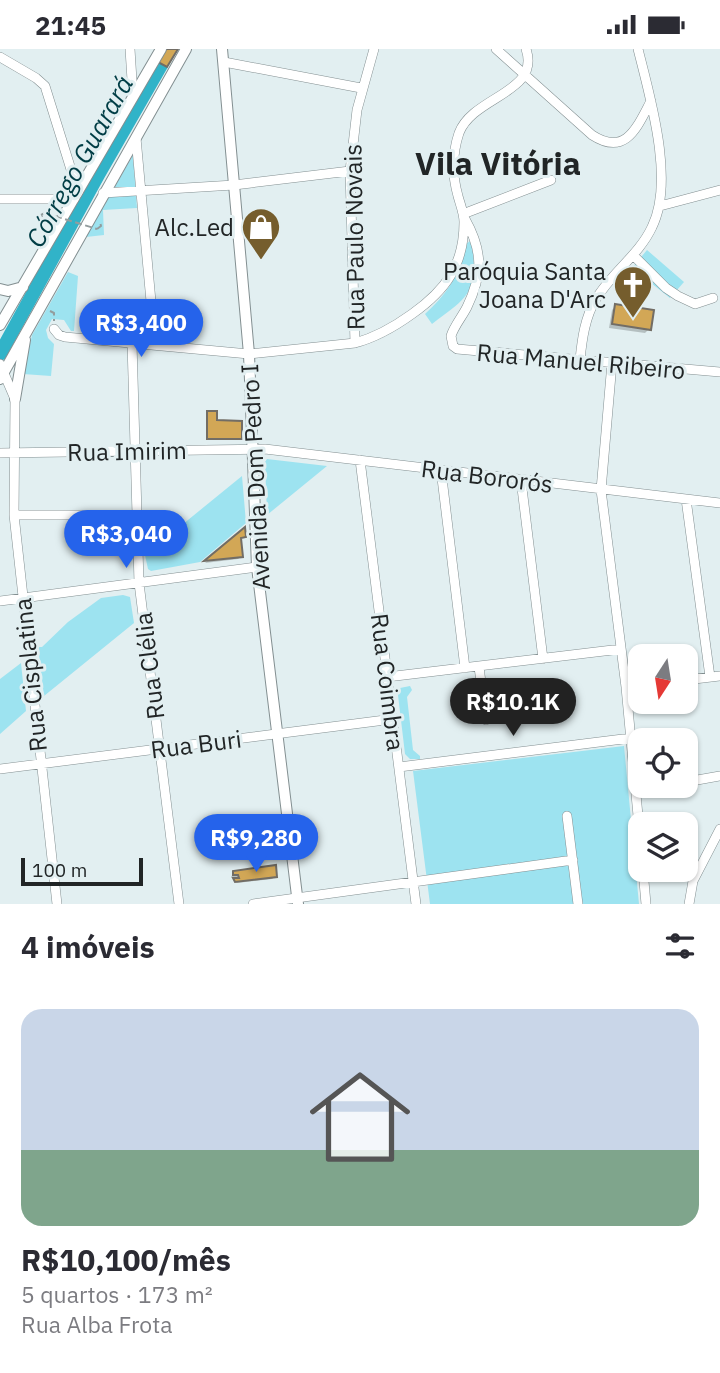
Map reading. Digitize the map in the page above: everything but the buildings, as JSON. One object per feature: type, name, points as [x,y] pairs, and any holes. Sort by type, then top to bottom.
[{"type":"main road","points":[[0,325],[161,49]]},
{"type":"main road","points":[[1,372],[186,49]]},
{"type":"main road","name":"Avenida Dom Pedro I","points":[[222,49],[249,354],[257,567],[298,901]]},
{"type":"main road","points":[[0,289],[22,289]]},
{"type":"main road","points":[[0,300],[22,289]]},
{"type":"main road","points":[[15,399],[28,327]]},
{"type":"street","points":[[130,49],[133,98]]},
{"type":"street","name":"Rua Paulo Novais","points":[[355,343],[350,171],[353,132],[361,88],[374,49]]},
{"type":"street","points":[[496,49],[592,135],[605,142],[618,143],[628,138],[652,101]]},
{"type":"street","points":[[54,329],[58,335],[65,337],[249,354],[355,343],[389,330],[438,294],[456,268],[460,256],[464,216],[453,170],[456,146],[463,125],[478,109],[513,88],[525,75],[529,63],[526,49]]},
{"type":"street","points":[[580,360],[584,330],[592,307],[653,226],[660,206],[658,145],[652,101],[638,49]]},
{"type":"street","points":[[0,57],[45,86],[76,195],[0,199]]},
{"type":"street","points":[[224,62],[361,88]]},
{"type":"street","points":[[136,134],[155,345]]},
{"type":"street","points":[[103,193],[234,185],[350,171]]},
{"type":"street","points":[[464,216],[551,180]]},
{"type":"street","points":[[660,206],[720,190]]},
{"type":"street","name":"Rua Manuel Ribeiro","points":[[464,216],[476,240],[479,267],[472,295],[453,331],[453,346],[464,351],[720,372]]},
{"type":"street","points":[[633,255],[678,296],[695,304],[713,298]]},
{"type":"street","name":"Rua Clélia","points":[[131,343],[139,583],[179,904]]},
{"type":"street","points":[[612,363],[601,490],[630,728]]},
{"type":"street","name":"Rua Cisplatina","points":[[1,372],[15,399],[14,515],[57,904]]},
{"type":"street","name":"Rua Imirim","points":[[0,453],[254,449]]},
{"type":"street","name":"Rua Bororós","points":[[254,449],[720,503]]},
{"type":"street","name":"Rua Coimbra","points":[[360,460],[416,904]]},
{"type":"street","points":[[440,470],[465,668]]},
{"type":"street","points":[[521,480],[543,659]]},
{"type":"street","points":[[685,499],[715,677]]},
{"type":"street","points":[[14,515],[137,515]]},
{"type":"street","points":[[0,601],[257,567]]},
{"type":"street","points":[[387,677],[621,649]]},
{"type":"street","points":[[478,667],[486,720]]},
{"type":"street","name":"Rua Buri","points":[[0,769],[393,719]]},
{"type":"street","points":[[399,767],[628,738]]},
{"type":"street","points":[[698,780],[720,776]]},
{"type":"street","points":[[567,816],[578,904]]},
{"type":"street","points":[[689,904],[694,881],[720,829]]},
{"type":"street","points":[[253,904],[298,901],[573,860]]},
{"type":"street","points":[[644,882],[646,904]]},
{"type":"path","points":[[48,214],[46,220],[42,218],[45,213],[97,229]]},
{"type":"path","points":[[40,305],[54,313],[54,329]]},
{"type":"path","points":[[121,342],[123,312],[152,310]]},
{"type":"shaded area","points":[[133,155],[137,208],[103,210],[104,235],[86,237]]},
{"type":"shaded area","points":[[470,241],[474,259],[472,283],[463,299],[432,324],[425,314],[452,282],[466,244]]},
{"type":"shaded area","points":[[647,250],[684,282],[670,298],[632,268]]},
{"type":"shaded area","points":[[68,272],[78,276],[74,331],[71,331],[64,320],[52,319],[46,330],[48,338],[54,344],[51,376],[23,374],[32,335]]},
{"type":"shaded area","points":[[146,309],[148,337],[121,334],[122,311]]},
{"type":"shaded area","points":[[267,459],[327,466],[267,515]]},
{"type":"shaded area","points":[[242,476],[246,523],[200,562],[151,571],[148,569],[145,555]]},
{"type":"shaded area","points":[[123,595],[130,597],[134,623],[44,696],[38,647],[42,647],[68,622],[101,598]]},
{"type":"shaded area","points":[[21,663],[26,711],[0,734],[0,679]]},
{"type":"shaded area","points":[[410,686],[412,690],[407,697],[413,750],[420,759],[410,759],[405,754],[398,695],[400,688]]},
{"type":"shaded area","points":[[624,746],[630,812],[628,812],[628,882],[637,882],[639,904],[430,904],[413,771]]},
{"type":"waterway","name":"Córrego Guarará","points":[[0,354],[161,65]]},
{"type":"place","name":"Alc.Led","points":[[261,261]]},
{"type":"place","name":"Paróquia Santa Joana D'Arc","points":[[633,319]]},
{"type":"district","name":"Vila Vitória","points":[[498,163]]}]
